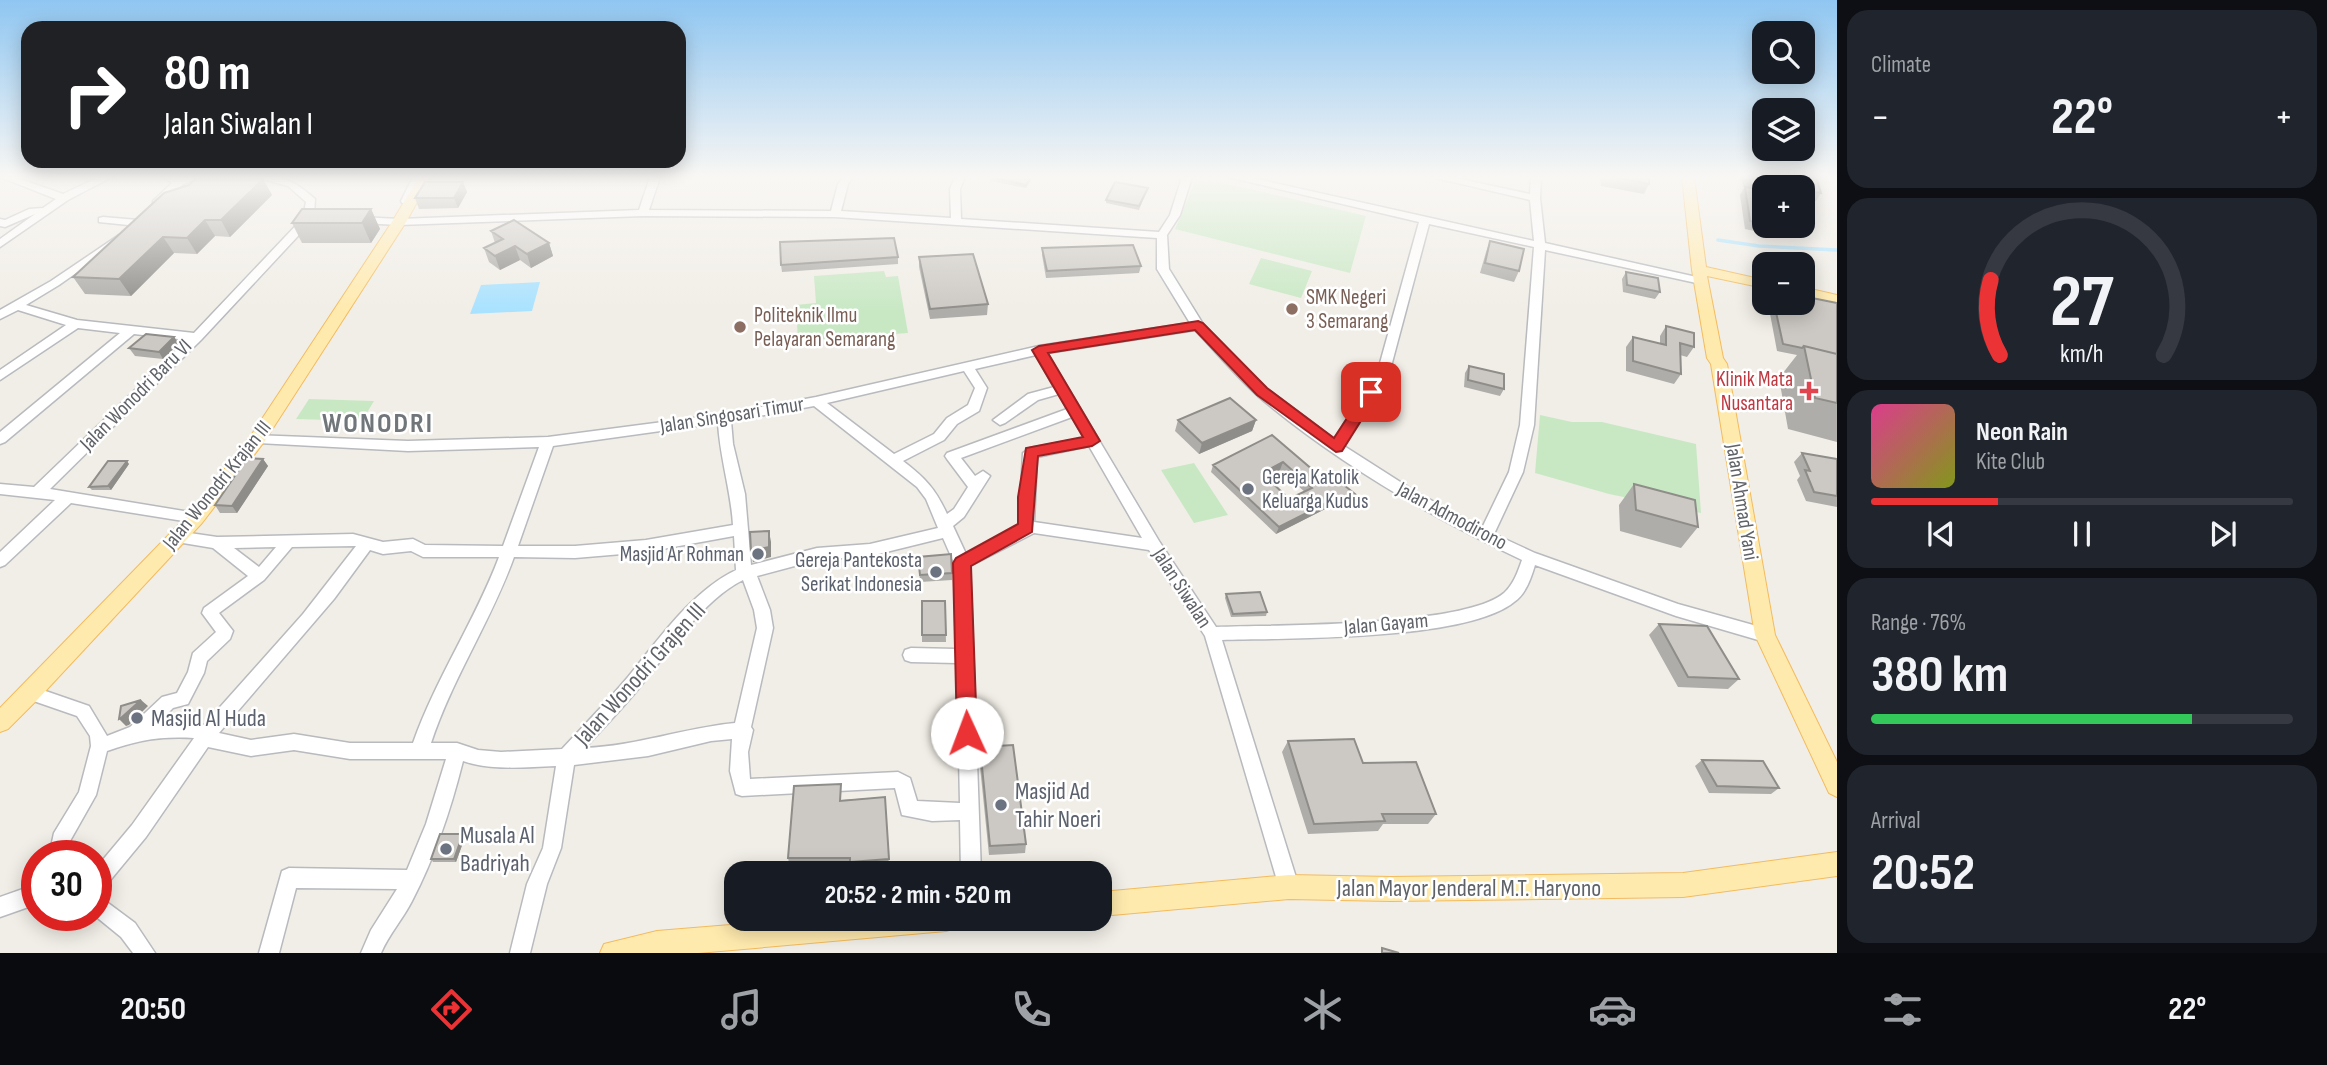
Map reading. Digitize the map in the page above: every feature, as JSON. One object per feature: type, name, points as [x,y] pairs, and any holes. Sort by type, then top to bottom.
[{"type":"main road","name":"Jalan Wonodri Krajan III","points":[[0,722],[8,707],[31,693],[196,518],[258,438],[400,221]]},
{"type":"main road","name":"Jalan Ahmad Yani","points":[[1695,221],[1723,362],[1719,364],[1766,637],[1837,786]]},
{"type":"main road","name":"Jalan Ahmad Yani","points":[[1700,221],[1704,276]]},
{"type":"main road","points":[[1704,276],[1752,282]]},
{"type":"main road","points":[[1815,295],[1837,299]]},
{"type":"main road","name":"Jalan Mayor Jenderal M.T. Haryono","points":[[1112,903],[1289,887],[1391,889],[1669,885],[1837,864]]},
{"type":"main road","points":[[612,953],[657,944],[807,931]]},
{"type":"street","points":[[0,244],[33,221]]},
{"type":"street","points":[[120,221],[138,223]]},
{"type":"street","points":[[197,337],[305,221]]},
{"type":"street","points":[[935,221],[1162,234],[1171,221]]},
{"type":"street","points":[[1485,536],[1516,472],[1527,425],[1540,245],[1537,221]]},
{"type":"street","points":[[1336,447],[1383,374],[1424,222],[1704,276]]},
{"type":"street","points":[[0,316],[55,283],[138,223]]},
{"type":"street","name":"Jalan Admodirono","points":[[1162,234],[1163,269],[1198,326],[1262,392],[1336,447],[1411,496],[1530,557],[1676,610],[1766,637]]},
{"type":"street","name":"Jalan Wonodri Baru VI","points":[[18,306],[76,324],[197,337]]},
{"type":"street","points":[[0,376],[76,324]]},
{"type":"street","name":"Jalan Singosari Timur","points":[[258,438],[408,446],[548,442],[724,418],[816,401],[1039,350],[1198,326]]},
{"type":"street","points":[[0,439],[131,330]]},
{"type":"street","name":"Jalan Wonodri Baru VI","points":[[38,492],[197,337]]},
{"type":"street","name":"Jalan Siwalan","points":[[1039,350],[1154,545],[1212,634],[1289,887]]},
{"type":"street","points":[[893,460],[939,437],[952,421],[974,408],[981,388],[967,367]]},
{"type":"street","points":[[1000,420],[1033,397],[1062,389]]},
{"type":"street","points":[[816,401],[922,483],[932,497],[962,563],[971,861]]},
{"type":"street","points":[[945,528],[959,513],[979,481],[952,456],[1075,411]]},
{"type":"street","points":[[724,418],[726,443],[738,494],[739,530],[743,540],[746,573],[758,594],[764,620],[764,635],[751,682],[740,784],[745,790],[898,780],[904,784],[909,809],[932,812],[969,811]]},
{"type":"street","points":[[1027,527],[1026,497],[1030,453],[1092,441]]},
{"type":"street","points":[[419,751],[433,711],[479,622],[548,442]]},
{"type":"street","points":[[0,489],[38,492],[66,499],[196,518]]},
{"type":"street","points":[[0,561],[66,499]]},
{"type":"street","points":[[962,563],[1027,527],[1154,545]]},
{"type":"street","name":"Jalan Wonodri Grajen III","points":[[520,953],[537,884],[552,848],[566,757],[632,684],[677,627],[727,581],[746,573],[817,554],[870,550],[945,528]]},
{"type":"street","points":[[176,537],[217,543],[338,540],[383,548],[413,545],[423,551],[545,553],[646,546],[739,530]]},
{"type":"street","points":[[136,733],[168,702],[182,699],[191,685],[199,658],[224,634],[225,631],[210,613],[212,610],[259,576],[287,542]]},
{"type":"street","points":[[217,543],[259,576]]},
{"type":"street","points":[[112,865],[205,738],[366,544]]},
{"type":"street","name":"Jalan Gayam","points":[[1212,634],[1408,625],[1489,610],[1508,599],[1520,585],[1530,557]]},
{"type":"street","points":[[911,655],[965,656]]},
{"type":"street","points":[[31,693],[83,710],[98,734],[100,746],[87,795],[61,840]]},
{"type":"street","points":[[100,746],[136,733],[164,729],[198,731],[205,738],[251,748],[294,742],[350,751],[457,751],[478,758],[501,760],[615,753],[711,733],[744,730]]},
{"type":"street","points":[[371,953],[384,924],[396,911],[412,880],[436,827],[457,751]]},
{"type":"street","points":[[269,953],[289,878],[412,880]]},
{"type":"street","points":[[2,903],[21,898]]},
{"type":"street","points":[[112,917],[128,930],[145,953]]},
{"type":"green space","points":[[1178,221],[1364,221],[1350,273],[1175,229]]},
{"type":"green space","points":[[1261,258],[1312,271],[1301,298],[1249,284]]},
{"type":"green space","points":[[884,271],[886,277],[898,276],[908,333],[798,341],[796,305],[816,303],[814,276]]},
{"type":"green space","points":[[309,399],[374,401],[362,421],[296,419]]},
{"type":"green space","points":[[1540,415],[1572,422],[1602,422],[1696,444],[1701,513],[1609,494],[1535,473]]},
{"type":"green space","points":[[1194,463],[1228,515],[1194,523],[1161,470]]},
{"type":"water","points":[[540,282],[532,311],[470,314],[481,285]]},
{"type":"building","points":[[133,221],[204,221],[187,238],[163,237],[119,279],[73,277]]},
{"type":"building","points":[[293,221],[363,221],[362,223]]},
{"type":"building","points":[[516,221],[549,243],[527,254],[515,246],[495,256],[484,248],[503,239],[491,231]]},
{"type":"building","points":[[894,238],[898,257],[781,265],[780,242]]},
{"type":"building","points":[[1490,241],[1524,249],[1519,271],[1485,263]]},
{"type":"building","points":[[1133,245],[1141,266],[1047,271],[1042,248]]},
{"type":"building","points":[[973,254],[988,304],[930,309],[919,257]]},
{"type":"building","points":[[1626,272],[1658,278],[1660,292],[1627,285]]},
{"type":"building","points":[[1815,299],[1837,303],[1837,354],[1783,344],[1777,315],[1815,315]]},
{"type":"building","points":[[1666,326],[1694,333],[1694,347],[1680,343],[1681,374],[1633,361],[1633,337],[1666,345]]},
{"type":"building","points":[[146,334],[174,337],[159,352],[129,348]]},
{"type":"building","points":[[1804,346],[1837,354],[1837,403],[1815,398]]},
{"type":"building","points":[[1469,366],[1504,374],[1504,389],[1468,380]]},
{"type":"building","points":[[1230,398],[1256,420],[1202,443],[1178,420]]},
{"type":"building","name":"Gereja Katolik Keluarga Kudus","points":[[1272,435],[1320,476],[1328,472],[1355,494],[1339,503],[1334,499],[1279,527],[1213,465]],"holes":[[[1283,462],[1312,488],[1289,499],[1262,473]]]},
{"type":"building","points":[[1802,453],[1837,459],[1837,496],[1814,492],[1805,470],[1810,471]]},
{"type":"building","points":[[247,458],[263,459],[232,506],[215,505]]},
{"type":"building","points":[[108,461],[127,461],[108,486],[89,487]]},
{"type":"building","points":[[1634,484],[1695,500],[1698,527],[1636,510]]},
{"type":"building","points":[[769,531],[769,547],[751,551],[750,532]]},
{"type":"building","points":[[951,554],[952,573],[920,575],[918,557]]},
{"type":"building","points":[[1260,592],[1267,612],[1233,614],[1226,594]]},
{"type":"building","points":[[922,601],[945,601],[946,635],[922,635]]},
{"type":"building","points":[[1659,624],[1707,626],[1739,679],[1688,677]]},
{"type":"building","points":[[141,700],[121,718],[119,719],[121,706]]},
{"type":"building","points":[[1354,739],[1363,763],[1416,762],[1436,814],[1382,814],[1385,821],[1314,824],[1288,741]]},
{"type":"building","name":"Masjid Ad Tahir Noeri","points":[[1013,745],[1026,844],[990,846],[980,747]]},
{"type":"building","points":[[1702,760],[1763,761],[1779,788],[1717,786]]},
{"type":"building","points":[[841,784],[840,801],[885,797],[889,859],[850,861],[850,858],[788,858],[794,786]]},
{"type":"building","name":"Musala Al Badriyah","points":[[440,834],[463,834],[454,859],[431,859]]},
{"type":"building","points":[[1382,948],[1399,953],[1382,953]]},
{"type":"waterway","points":[[1718,240],[1759,246],[1837,250]]},
{"type":"place","name":"SMK Negeri 3 Semarang","points":[[1292,309]]},
{"type":"place","name":"Politeknik Ilmu Pelayaran Semarang","points":[[740,327]]},
{"type":"place","name":"Klinik Mata Nusantara","points":[[1809,391]]},
{"type":"place","name":"Gereja Katolik Keluarga Kudus","points":[[1248,489]]},
{"type":"place","name":"Masjid Ar Rohman","points":[[758,554]]},
{"type":"place","name":"Gereja Pantekosta Serikat Indonesia","points":[[936,572]]},
{"type":"place","name":"Masjid Al Huda","points":[[137,718]]},
{"type":"place","name":"Masjid Ad Tahir Noeri","points":[[1001,805]]},
{"type":"place","name":"Musala Al Badriyah","points":[[446,849]]},
{"type":"district","name":"WONODRI","points":[[378,423]]},
{"type":"route","points":[[967,733],[962,563],[1027,527],[1026,497],[1031,452],[1092,441],[1039,350],[1198,326],[1262,392],[1336,447],[1371,392]]}]
